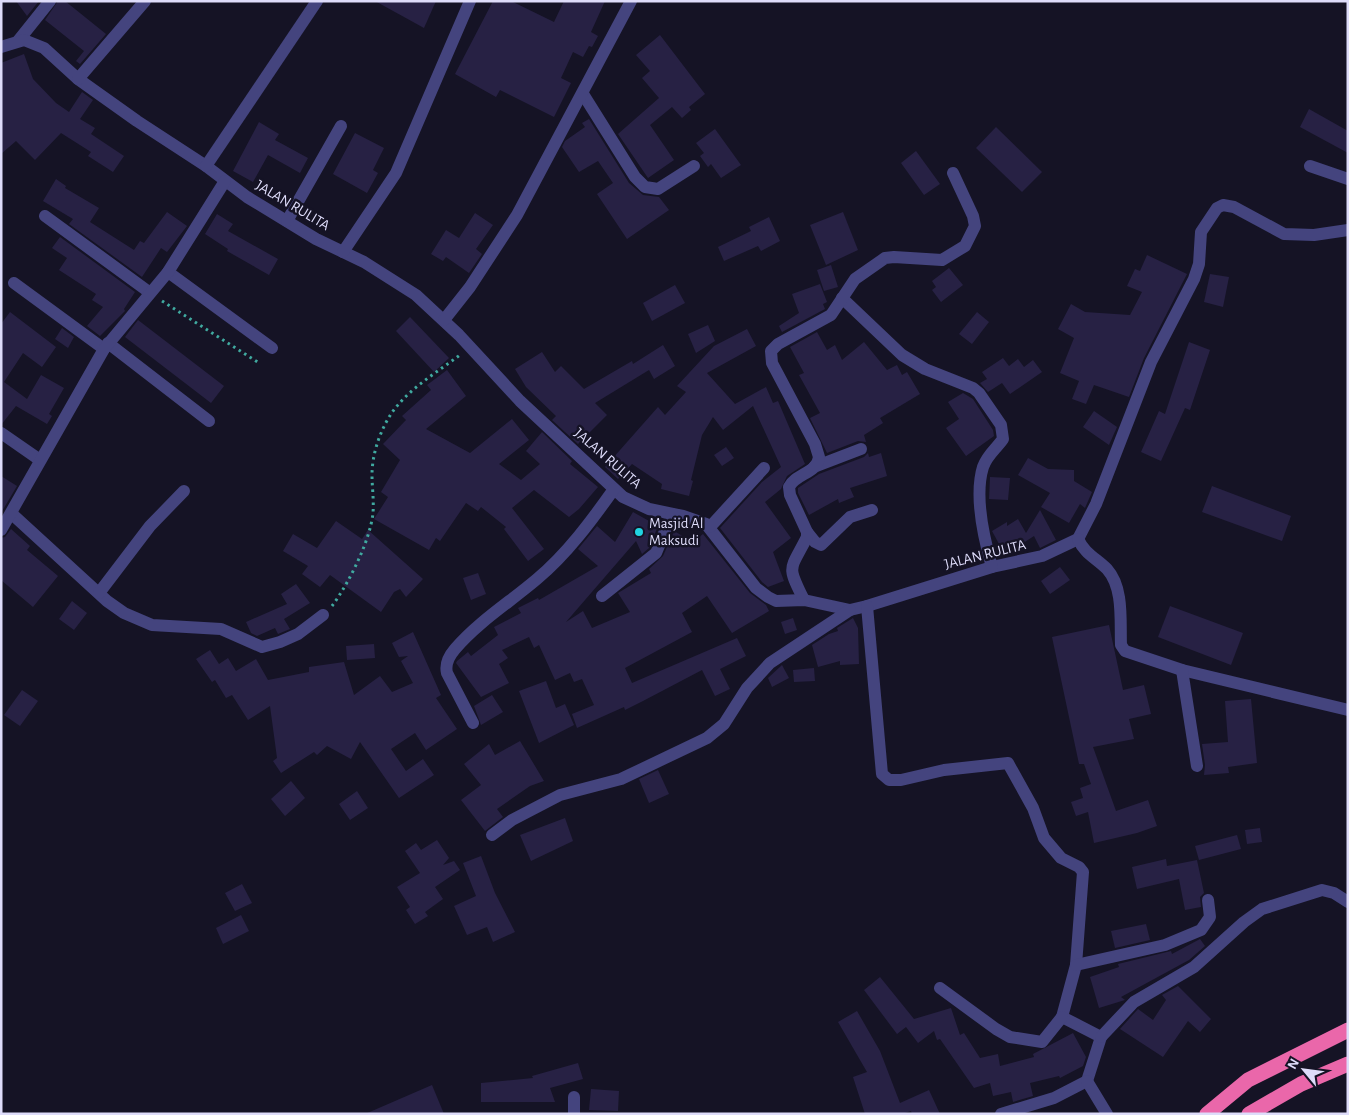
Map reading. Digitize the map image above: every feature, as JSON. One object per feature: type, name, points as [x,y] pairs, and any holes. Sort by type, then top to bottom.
[{"type":"highway","points":[[1207,1114],[1248,1080],[1348,1030]]},
{"type":"highway","points":[[1249,1114],[1301,1084],[1348,1064]]},
{"type":"street","points":[[1,47],[18,40],[50,1]]},
{"type":"street","points":[[78,79],[144,1]]},
{"type":"street","points":[[206,166],[317,1]]},
{"type":"street","points":[[343,252],[396,173],[470,1]]},
{"type":"street","points":[[444,320],[470,287],[517,215],[631,1]]},
{"type":"street","name":"JALAN RULITA","points":[[18,40],[30,41],[44,48],[78,79],[137,121],[206,166],[247,197],[316,239],[394,280],[416,295],[471,347],[520,402],[623,497],[641,506],[692,519],[710,527],[763,594],[776,602],[804,600],[850,610],[992,567],[1042,556],[1078,539]]},
{"type":"street","points":[[583,94],[635,177],[645,187],[658,189],[694,166]]},
{"type":"street","points":[[287,220],[341,126]]},
{"type":"street","points":[[1310,166],[1348,179]]},
{"type":"street","points":[[814,467],[819,460],[818,452],[772,363],[771,351],[778,344],[830,315],[855,279],[885,258],[942,260],[965,246],[975,226],[973,216],[952,172]]},
{"type":"street","points":[[1,530],[12,514],[40,460],[106,346],[149,292],[168,272],[225,181]]},
{"type":"street","points":[[1348,230],[1314,235],[1290,235],[1275,231],[1256,217],[1234,206],[1223,205],[1212,213],[1201,232],[1199,264],[1194,279],[1151,362],[1096,504],[1078,539],[1087,554],[1106,568],[1116,584],[1121,645],[1125,651],[1182,670],[1348,710]]},
{"type":"street","points":[[45,216],[149,292]]},
{"type":"street","points":[[168,272],[272,348]]},
{"type":"street","points":[[14,283],[106,346],[209,421]]},
{"type":"street","points":[[842,298],[902,355],[925,370],[973,388],[989,404],[1001,425],[1003,439],[987,458],[981,476],[984,537],[992,567]]},
{"type":"street","points":[[1,433],[40,460]]},
{"type":"street","points":[[861,448],[814,467],[793,481],[789,487],[790,495],[807,532],[815,542],[821,545],[850,517],[872,510]]},
{"type":"street","points":[[710,527],[764,468]]},
{"type":"street","points":[[472,723],[447,674],[446,668],[453,650],[509,600],[538,578],[593,518],[614,489]]},
{"type":"street","points":[[99,593],[150,526],[184,491]]},
{"type":"street","points":[[12,514],[124,614],[152,626],[221,629],[262,647],[298,634],[323,616]]},
{"type":"street","points":[[602,596],[656,553],[672,514]]},
{"type":"street","points":[[804,600],[791,575],[791,568],[807,537],[807,532]]},
{"type":"street","points":[[867,606],[882,774],[889,780],[901,780],[944,770],[1008,763],[1033,808],[1044,838],[1061,858],[1079,867],[1083,872],[1076,965],[1062,1016],[1042,1042],[1010,1037],[940,988]]},
{"type":"street","points":[[492,834],[512,820],[560,795],[621,779],[707,738],[724,724],[747,688],[770,663],[850,610]]},
{"type":"street","points":[[1182,670],[1197,766]]},
{"type":"street","points":[[1001,1114],[1054,1098],[1087,1081],[1101,1036],[1134,1002],[1194,967],[1244,922],[1262,909],[1322,890],[1334,893],[1348,902]]},
{"type":"street","points":[[1076,965],[1165,945],[1201,930],[1210,917],[1208,900]]},
{"type":"street","points":[[1062,1016],[1101,1036]]},
{"type":"street","points":[[1087,1081],[1108,1114]]},
{"type":"street","points":[[574,1097],[574,1114]]},
{"type":"path","points":[[149,292],[259,363]]},
{"type":"path","points":[[323,616],[347,583],[370,526],[373,513],[372,461],[390,414],[412,390],[471,347]]},
{"type":"building","points":[[16,1],[39,1],[27,16]]},
{"type":"building","points":[[58,1],[65,1],[106,34],[80,64],[76,61],[84,51],[45,20]]},
{"type":"building","points":[[375,1],[436,1],[424,28]]},
{"type":"building","points":[[493,1],[511,1],[554,22],[564,1],[605,1],[591,32],[598,36],[592,47],[589,46],[583,57],[573,52],[561,78],[571,83],[554,117],[500,90],[496,97],[455,74]]},
{"type":"building","points":[[660,35],[705,94],[689,107],[691,110],[682,118],[672,107],[650,125],[674,160],[648,178],[618,134],[659,98],[642,78],[650,71],[636,55]]},
{"type":"building","points":[[24,54],[33,79],[56,103],[69,112],[82,92],[93,100],[80,119],[95,128],[91,134],[124,156],[113,172],[88,156],[91,152],[61,133],[35,160],[16,141],[1,154],[1,63]]},
{"type":"building","points":[[1309,109],[1348,131],[1348,153],[1300,127]]},
{"type":"building","points":[[589,119],[629,183],[643,195],[659,197],[669,210],[627,239],[597,194],[613,183],[598,161],[579,172],[562,147],[565,141],[585,127],[582,123]]},
{"type":"building","points":[[259,122],[279,134],[275,140],[308,158],[300,173],[268,155],[253,182],[233,171]]},
{"type":"building","points":[[996,127],[1042,172],[1022,192],[976,148]]},
{"type":"building","points":[[715,129],[741,165],[721,178],[711,164],[708,167],[700,156],[704,153],[696,143]]},
{"type":"building","points":[[355,133],[384,148],[373,170],[378,173],[367,193],[333,174]]},
{"type":"building","points":[[916,151],[940,184],[924,195],[901,163]]},
{"type":"building","points":[[56,179],[66,186],[65,188],[99,208],[90,222],[134,250],[140,241],[144,243],[167,212],[187,226],[167,252],[161,248],[142,277],[69,224],[73,219],[43,201]]},
{"type":"building","points":[[843,212],[858,250],[826,265],[810,225]]},
{"type":"building","points":[[475,213],[493,225],[476,249],[482,254],[469,273],[446,257],[443,261],[431,254],[446,230],[459,238]]},
{"type":"building","points":[[217,214],[233,224],[228,231],[278,259],[269,275],[227,251],[228,249],[205,234]]},
{"type":"building","points":[[769,217],[780,241],[761,251],[758,246],[724,261],[718,247],[751,231],[749,227]]},
{"type":"building","points":[[60,237],[135,292],[124,309],[125,311],[100,336],[87,326],[103,307],[92,300],[96,294],[59,270],[67,258],[52,248]]},
{"type":"building","points":[[1147,255],[1187,274],[1144,358],[1129,397],[1094,385],[1086,404],[1072,399],[1079,381],[1060,373],[1074,338],[1058,329],[1071,304],[1085,312],[1130,315],[1142,292],[1127,286],[1135,269],[1140,271]]},
{"type":"building","points":[[831,265],[838,287],[824,291],[817,270]]},
{"type":"building","points":[[949,268],[963,285],[941,302],[932,290],[936,287],[932,281]]},
{"type":"building","points":[[1210,274],[1229,277],[1223,307],[1204,302]]},
{"type":"building","points":[[820,284],[827,302],[823,304],[825,309],[782,332],[779,326],[799,313],[792,294]]},
{"type":"building","points":[[675,285],[685,303],[652,321],[643,303]]},
{"type":"building","points":[[10,312],[56,347],[42,367],[23,353],[4,382],[27,399],[41,375],[64,388],[49,414],[52,416],[47,424],[16,406],[1,425],[1,324]]},
{"type":"building","points":[[977,312],[989,322],[972,344],[959,334]]},
{"type":"building","points":[[410,317],[449,358],[434,372],[396,331]]},
{"type":"building","points":[[138,320],[224,386],[211,403],[125,337]]},
{"type":"building","points":[[708,325],[715,341],[696,353],[688,334]]},
{"type":"building","points":[[62,328],[74,337],[68,348],[55,339]]},
{"type":"building","points":[[747,329],[756,346],[707,373],[735,404],[766,387],[773,403],[778,401],[805,464],[787,476],[781,489],[765,502],[791,538],[773,552],[784,581],[768,587],[720,528],[762,482],[781,467],[753,406],[723,430],[713,417],[702,435],[689,496],[661,489],[662,484],[632,464],[618,479],[605,467],[658,407],[665,415],[686,392],[677,386],[714,346]]},
{"type":"building","points":[[817,332],[827,350],[835,345],[842,360],[864,342],[887,370],[897,365],[902,375],[907,372],[920,394],[880,418],[883,423],[864,435],[866,442],[858,441],[827,453],[810,418],[820,413],[799,375],[804,373],[790,347]]},
{"type":"building","points":[[1189,342],[1210,350],[1190,410],[1185,408],[1161,461],[1141,452],[1159,411],[1165,414]]},
{"type":"building","points":[[663,345],[675,366],[654,379],[649,370],[595,403],[607,415],[578,444],[552,420],[556,416],[526,387],[515,369],[542,352],[555,372],[561,366],[584,389],[632,361],[633,364]]},
{"type":"building","points":[[1003,358],[1009,366],[1018,359],[1024,367],[1033,360],[1042,372],[1010,394],[1002,383],[988,392],[980,383],[987,379],[982,372]]},
{"type":"building","points":[[447,370],[466,396],[426,429],[470,453],[512,419],[529,440],[499,464],[521,480],[540,464],[526,451],[542,432],[572,461],[570,464],[598,487],[579,509],[569,517],[534,490],[512,508],[544,549],[528,561],[504,529],[506,527],[481,507],[478,511],[466,503],[440,541],[436,538],[429,550],[374,519],[388,497],[381,492],[400,460],[383,444],[406,420],[402,416],[431,390],[427,385]]},
{"type":"building","points":[[963,393],[973,399],[993,430],[994,436],[966,456],[946,428],[959,419],[948,402]]},
{"type":"building","points":[[1094,411],[1117,427],[1109,445],[1083,427]]},
{"type":"building","points":[[726,447],[734,458],[722,466],[714,455]]},
{"type":"building","points":[[868,453],[869,457],[881,453],[887,476],[850,488],[854,497],[839,503],[838,499],[809,515],[798,493],[798,488],[819,474],[864,457]]},
{"type":"building","points":[[1028,458],[1048,469],[1074,470],[1074,481],[1092,492],[1085,508],[1080,504],[1069,523],[1041,507],[1050,493],[1018,475]]},
{"type":"building","points":[[1,476],[17,486],[1,513]]},
{"type":"building","points":[[990,477],[1010,478],[1008,500],[989,499]]},
{"type":"building","points":[[1212,486],[1291,516],[1282,541],[1202,512]]},
{"type":"building","points":[[1040,510],[1056,540],[1040,548],[1034,536],[1005,555],[992,531],[1007,522],[1007,526],[1018,519],[1026,533]]},
{"type":"building","points":[[633,512],[658,526],[649,548],[642,554],[636,541],[566,622],[583,611],[592,628],[630,612],[618,593],[651,573],[649,569],[663,556],[674,531],[693,542],[703,534],[750,593],[766,605],[769,611],[732,633],[707,596],[682,613],[692,632],[625,668],[632,683],[737,638],[746,656],[720,669],[730,689],[715,696],[702,670],[625,710],[624,707],[577,728],[572,714],[594,705],[582,679],[574,682],[570,673],[555,680],[539,645],[534,648],[529,637],[502,650],[508,658],[499,664],[509,683],[481,697],[456,663],[457,661],[468,652],[471,656],[498,635],[494,627],[521,613],[518,608],[538,598],[539,600],[598,566],[578,549],[597,526],[615,542]]},
{"type":"building","points":[[336,521],[362,539],[368,530],[423,579],[406,597],[400,589],[394,592],[381,612],[330,575],[320,587],[302,574],[308,566],[283,551],[293,534],[317,548]]},
{"type":"building","points":[[11,529],[30,546],[27,550],[58,576],[33,607],[1,580],[1,538],[5,537]]},
{"type":"building","points":[[1060,567],[1070,580],[1050,594],[1041,581]]},
{"type":"building","points":[[478,573],[486,594],[471,600],[463,578]]},
{"type":"building","points":[[296,584],[310,603],[284,619],[290,629],[278,634],[275,628],[257,636],[251,633],[246,622],[287,604],[281,594]]},
{"type":"building","points":[[72,601],[87,613],[74,630],[59,619]]},
{"type":"building","points":[[1170,606],[1243,633],[1231,665],[1158,637]]},
{"type":"building","points":[[793,618],[797,630],[785,634],[781,622]]},
{"type":"building","points":[[853,618],[858,628],[859,664],[840,665],[840,661],[818,667],[812,645],[829,634],[838,631],[837,628]]},
{"type":"building","points":[[1109,625],[1123,690],[1144,685],[1151,714],[1129,719],[1134,739],[1093,747],[1116,811],[1148,800],[1157,826],[1137,833],[1094,843],[1088,812],[1076,816],[1071,802],[1083,798],[1080,788],[1091,784],[1084,764],[1079,764],[1052,637]]},
{"type":"building","points":[[413,632],[441,695],[436,698],[457,729],[426,750],[415,733],[391,749],[406,771],[423,759],[434,775],[399,798],[360,742],[351,759],[327,746],[317,755],[314,752],[281,773],[273,761],[277,758],[270,706],[248,720],[232,695],[226,698],[215,680],[212,682],[196,659],[210,650],[219,664],[228,658],[236,671],[256,659],[268,680],[309,672],[309,667],[344,662],[354,695],[380,676],[392,692],[413,683],[401,661],[408,656],[399,657],[392,643]]},
{"type":"building","points":[[374,644],[375,658],[347,660],[346,646]]},
{"type":"building","points":[[782,665],[789,678],[772,687],[768,678]]},
{"type":"building","points":[[814,668],[815,681],[794,682],[793,670]]},
{"type":"building","points":[[546,681],[556,708],[565,704],[574,725],[539,743],[519,691]]},
{"type":"building","points":[[22,690],[38,701],[20,726],[4,715]]},
{"type":"building","points":[[492,695],[503,712],[481,725],[474,706]]},
{"type":"building","points":[[1251,699],[1257,763],[1228,767],[1229,773],[1204,775],[1205,765],[1202,744],[1228,742],[1225,701]]},
{"type":"building","points":[[520,741],[544,781],[530,786],[497,809],[503,817],[485,831],[461,800],[481,785],[464,764],[489,744],[495,755]]},
{"type":"building","points":[[658,770],[669,794],[649,803],[639,779]]},
{"type":"building","points":[[291,781],[305,798],[285,816],[271,799]]},
{"type":"building","points":[[357,791],[368,808],[350,820],[339,804]]},
{"type":"building","points":[[565,818],[573,841],[531,861],[520,835]]},
{"type":"building","points":[[1260,828],[1262,842],[1247,844],[1245,830]]},
{"type":"building","points":[[1237,835],[1241,849],[1199,860],[1195,846]]},
{"type":"building","points":[[437,840],[449,858],[443,865],[454,861],[460,870],[435,887],[443,899],[425,912],[428,916],[415,924],[406,910],[410,907],[397,887],[420,873],[405,851],[416,843],[421,850]]},
{"type":"building","points":[[481,856],[495,893],[515,932],[493,942],[487,927],[467,935],[454,906],[476,896],[463,863]]},
{"type":"building","points":[[1166,859],[1167,866],[1197,860],[1204,893],[1200,897],[1201,907],[1185,910],[1179,879],[1137,889],[1132,867]]},
{"type":"building","points":[[242,884],[252,903],[235,911],[225,893]]},
{"type":"building","points":[[241,915],[249,931],[223,944],[216,928]]},
{"type":"building","points":[[1146,924],[1150,940],[1115,948],[1111,931]]},
{"type":"building","points":[[1200,939],[1205,946],[1189,960],[1121,997],[1125,1000],[1099,1008],[1090,977],[1119,967],[1118,964],[1171,951],[1172,954]]},
{"type":"building","points":[[880,977],[914,1019],[951,1008],[960,1035],[964,1033],[980,1058],[998,1054],[1000,1066],[1034,1057],[1033,1054],[1073,1033],[1086,1057],[1083,1066],[1060,1078],[1059,1076],[1030,1083],[1033,1096],[1013,1102],[1011,1092],[993,1096],[990,1083],[974,1088],[940,1039],[937,1040],[934,1031],[918,1043],[906,1027],[897,1034],[864,990]]},
{"type":"building","points":[[1178,986],[1211,1019],[1200,1032],[1188,1021],[1163,1057],[1120,1029],[1138,1009],[1153,1020],[1166,1000],[1162,995]]},
{"type":"building","points":[[857,1011],[880,1051],[900,1103],[929,1090],[940,1114],[912,1114],[911,1111],[902,1114],[865,1114],[853,1077],[867,1072],[838,1022]]},
{"type":"building","points":[[578,1063],[583,1079],[550,1088],[555,1102],[481,1102],[481,1083],[533,1078],[532,1076]]},
{"type":"building","points":[[432,1085],[444,1114],[365,1114]]},
{"type":"building","points":[[591,1089],[619,1091],[618,1111],[589,1110]]},
{"type":"place","name":"Masjid Al Maksudi","points":[[639,532]]}]
